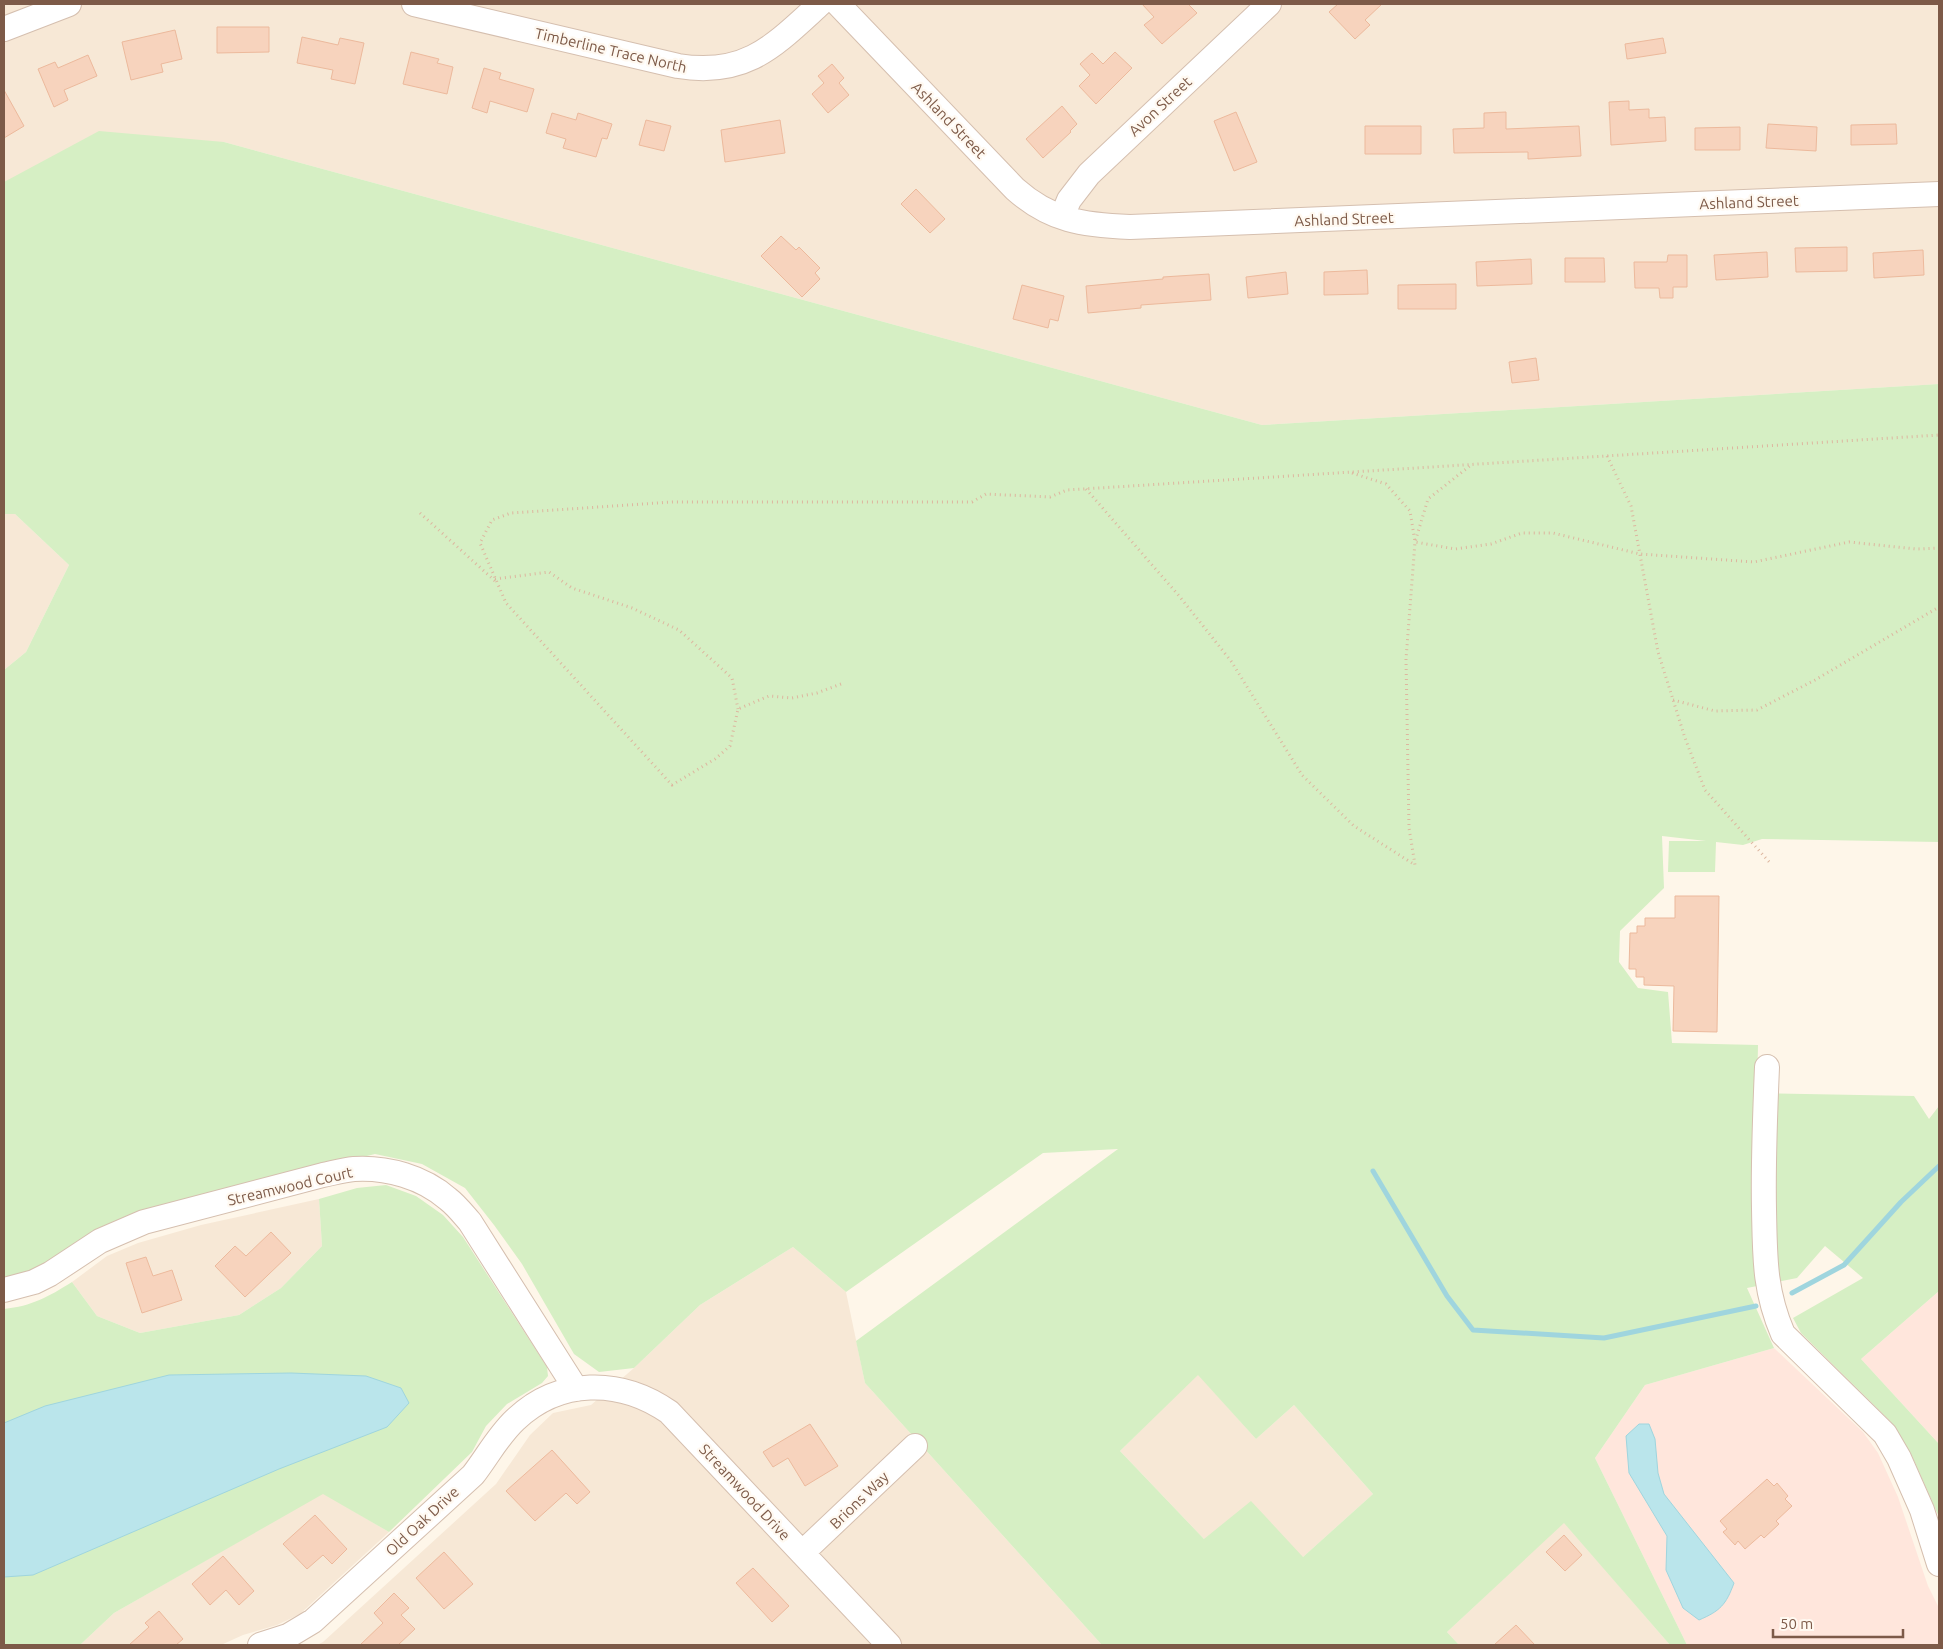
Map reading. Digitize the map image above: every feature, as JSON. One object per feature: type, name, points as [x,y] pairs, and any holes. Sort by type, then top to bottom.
[{"type":"street","points":[[4,29],[69,4]]},
{"type":"street","name":"Timberline Trace North","points":[[414,4],[678,66],[704,69],[740,63],[759,55],[778,42],[820,4]]},
{"type":"street","name":"Ashland Street","points":[[838,4],[1015,189],[1030,202],[1045,211],[1097,226],[1130,227],[1939,194]]},
{"type":"street","name":"Avon Street","points":[[1062,217],[1069,200],[1089,174],[1269,4]]},
{"type":"street","points":[[1768,1067],[1763,1164],[1765,1273],[1775,1316],[1783,1334],[1886,1434],[1922,1510],[1939,1564]]},
{"type":"street","name":"Streamwood Court","points":[[4,1290],[34,1282],[100,1242],[144,1222],[352,1169],[373,1169],[400,1174],[418,1180],[448,1199],[470,1222],[576,1389]]},
{"type":"street","name":"Streamwood Drive","points":[[576,1389],[616,1388],[640,1395],[661,1407],[684,1427],[889,1645]]},
{"type":"street","name":"Old Oak Drive","points":[[260,1645],[288,1636],[313,1621],[473,1475],[515,1420],[548,1398],[576,1389]]},
{"type":"street","name":"Brions Way","points":[[802,1554],[915,1446]]},
{"type":"path","points":[[495,579],[549,572],[572,588],[632,608],[679,630],[732,678],[738,709],[730,746],[716,759],[672,785],[506,604],[495,579],[480,543],[492,520],[511,513],[672,502],[972,502],[986,494],[1050,497],[1067,490],[1939,435]]},
{"type":"path","points":[[1607,456],[1631,506],[1658,652],[1685,738],[1705,790],[1772,864]]},
{"type":"path","points":[[1086,489],[1180,596],[1232,661],[1302,775],[1354,826],[1415,865],[1409,828],[1406,659],[1415,542],[1428,499],[1471,465]]},
{"type":"path","points":[[1350,472],[1386,484],[1410,511],[1415,542]]},
{"type":"path","points":[[420,513],[497,583]]},
{"type":"path","points":[[1415,542],[1455,549],[1491,544],[1522,533],[1553,533],[1640,554],[1754,562],[1849,542],[1916,549],[1939,548]]},
{"type":"path","points":[[1673,700],[1715,711],[1756,710],[1815,680],[1939,607]]},
{"type":"path","points":[[738,709],[769,696],[792,698],[817,693],[841,684]]},
{"type":"shaded area","points":[[4,4],[1939,4],[1939,384],[1262,425],[224,142],[4,182]]},
{"type":"shaded area","points":[[4,514],[15,514],[69,565],[26,652],[4,670]]},
{"type":"shaded area","points":[[319,1199],[322,1246],[281,1288],[239,1315],[140,1333],[97,1316],[72,1282],[107,1256],[138,1243],[201,1225]]},
{"type":"shaded area","points":[[793,1247],[846,1292],[865,1383],[1102,1645],[317,1645],[323,1642],[496,1484],[530,1435],[553,1413],[591,1405],[634,1368],[700,1305]]},
{"type":"shaded area","points":[[1939,1291],[1939,1444],[1861,1359]]},
{"type":"shaded area","points":[[1774,1348],[1863,1432],[1878,1453],[1898,1497],[1928,1586],[1939,1608],[1939,1645],[1687,1645],[1595,1458],[1645,1385]]},
{"type":"shaded area","points":[[1198,1374],[1256,1439],[1294,1405],[1373,1494],[1303,1557],[1204,1539],[1120,1451]]},
{"type":"shaded area","points":[[323,1493],[389,1532],[300,1614],[277,1625],[243,1635],[221,1645],[80,1645],[114,1613]]},
{"type":"shaded area","points":[[1564,1522],[1670,1645],[1459,1645],[1447,1632]]},
{"type":"green space","points":[[99,131],[224,142],[1262,425],[1939,384],[1939,842],[1762,839],[1743,845],[1716,842],[1715,872],[1668,872],[1669,841],[1706,841],[1662,836],[1664,888],[1620,931],[1619,962],[1638,988],[1668,992],[1672,1043],[1758,1045],[1757,1093],[1914,1096],[1929,1119],[1939,1106],[1939,1291],[1861,1359],[1939,1444],[1939,1517],[1912,1456],[1890,1421],[1801,1333],[1793,1318],[1863,1278],[1825,1246],[1797,1278],[1747,1288],[1774,1348],[1645,1385],[1595,1458],[1687,1645],[1670,1645],[1564,1523],[1447,1632],[1459,1645],[1102,1645],[865,1383],[856,1341],[1118,1149],[1043,1153],[846,1292],[793,1247],[700,1305],[634,1368],[599,1372],[574,1354],[522,1264],[465,1188],[422,1164],[375,1154],[135,1213],[90,1236],[53,1260],[16,1277],[4,1278],[4,670],[26,652],[69,565],[15,514],[4,514],[4,182]],"holes":[[[1198,1375],[1256,1439],[1294,1405],[1373,1494],[1303,1557],[1251,1501],[1204,1539],[1120,1451]]]},
{"type":"green space","points":[[386,1185],[416,1196],[443,1215],[463,1237],[547,1367],[548,1376],[542,1383],[507,1404],[486,1426],[472,1452],[389,1532],[323,1494],[114,1613],[80,1645],[4,1645],[4,1309],[23,1306],[40,1300],[72,1282],[97,1316],[140,1333],[239,1315],[281,1288],[322,1246],[319,1199],[357,1188]]},
{"type":"water","points":[[291,1373],[366,1376],[401,1388],[409,1403],[387,1427],[279,1469],[33,1575],[4,1577],[4,1423],[45,1406],[169,1375]]},
{"type":"water","points":[[1639,1424],[1649,1424],[1655,1439],[1658,1473],[1664,1494],[1734,1583],[1725,1602],[1712,1614],[1699,1620],[1683,1608],[1666,1570],[1667,1536],[1629,1473],[1626,1436]]},
{"type":"building","points":[[1142,4],[1188,4],[1197,13],[1162,44],[1144,25],[1154,17]]},
{"type":"building","points":[[1338,4],[1382,4],[1365,20],[1370,25],[1355,39],[1329,12]]},
{"type":"building","points":[[217,27],[269,27],[269,52],[217,53]]},
{"type":"building","points":[[175,30],[182,59],[161,64],[163,72],[131,80],[122,42]]},
{"type":"building","points":[[302,37],[338,45],[340,38],[364,43],[355,84],[331,79],[333,70],[297,63]]},
{"type":"building","points":[[1663,38],[1666,53],[1627,59],[1625,44]]},
{"type":"building","points":[[411,52],[439,59],[437,63],[453,67],[447,94],[403,84]]},
{"type":"building","points":[[1115,52],[1132,68],[1096,104],[1079,86],[1090,75],[1080,64],[1092,53],[1103,64]]},
{"type":"building","points":[[88,55],[97,76],[64,90],[68,100],[54,107],[38,69],[55,62],[58,68]]},
{"type":"building","points":[[832,64],[844,78],[839,83],[849,95],[828,113],[812,94],[824,83],[818,76]]},
{"type":"building","points":[[484,68],[501,73],[499,79],[534,89],[527,112],[490,101],[487,113],[472,108]]},
{"type":"building","points":[[4,90],[24,126],[4,138]]},
{"type":"building","points":[[1629,101],[1629,110],[1649,109],[1649,118],[1665,117],[1666,141],[1611,145],[1609,102]]},
{"type":"building","points":[[1062,106],[1077,124],[1043,158],[1026,139]]},
{"type":"building","points":[[1236,112],[1257,162],[1234,171],[1214,121]]},
{"type":"building","points":[[1506,112],[1506,129],[1579,126],[1581,156],[1528,159],[1528,152],[1454,153],[1453,129],[1484,128],[1484,113]]},
{"type":"building","points":[[552,113],[576,120],[578,113],[612,124],[607,139],[602,138],[596,157],[563,148],[566,139],[546,133]]},
{"type":"building","points":[[646,120],[671,126],[664,151],[639,145]]},
{"type":"building","points":[[780,120],[785,153],[725,162],[721,130]]},
{"type":"building","points":[[1768,124],[1817,127],[1816,151],[1766,148]]},
{"type":"building","points":[[1896,124],[1897,144],[1851,145],[1851,125]]},
{"type":"building","points":[[1365,126],[1421,126],[1421,154],[1365,154]]},
{"type":"building","points":[[1740,127],[1740,150],[1695,150],[1695,128]]},
{"type":"building","points":[[916,189],[945,219],[930,233],[901,204]]},
{"type":"building","points":[[781,236],[796,250],[799,247],[820,268],[815,273],[820,279],[802,297],[761,256]]},
{"type":"building","points":[[1847,247],[1847,271],[1796,272],[1795,248]]},
{"type":"building","points":[[1923,250],[1924,275],[1874,278],[1873,253]]},
{"type":"building","points":[[1767,252],[1768,277],[1716,280],[1714,255]]},
{"type":"building","points":[[1668,255],[1687,255],[1687,287],[1673,287],[1673,298],[1660,298],[1659,288],[1635,288],[1634,262],[1667,262]]},
{"type":"building","points":[[1565,258],[1604,258],[1605,282],[1565,282]]},
{"type":"building","points":[[1531,259],[1532,284],[1477,286],[1476,262]]},
{"type":"building","points":[[1367,270],[1368,294],[1324,295],[1324,272]]},
{"type":"building","points":[[1286,272],[1288,294],[1248,298],[1246,277]]},
{"type":"building","points":[[1209,274],[1211,300],[1141,305],[1141,308],[1088,313],[1086,286]]},
{"type":"building","points":[[1456,284],[1456,309],[1398,309],[1398,285]]},
{"type":"building","points":[[1022,285],[1064,296],[1058,321],[1050,319],[1048,328],[1013,319]]},
{"type":"building","points":[[1536,358],[1539,380],[1512,383],[1509,362]]},
{"type":"building","points":[[1675,896],[1719,896],[1717,1032],[1673,1031],[1674,986],[1644,985],[1644,977],[1636,977],[1636,969],[1629,969],[1630,933],[1637,933],[1637,926],[1645,926],[1645,918],[1675,918]]},
{"type":"building","points":[[271,1232],[291,1253],[245,1297],[215,1266],[235,1246],[246,1256]]},
{"type":"building","points":[[146,1257],[153,1276],[172,1270],[182,1300],[142,1313],[126,1263]]},
{"type":"building","points":[[810,1424],[838,1466],[805,1486],[788,1458],[773,1467],[763,1452]]},
{"type":"building","points":[[552,1450],[590,1492],[577,1504],[566,1493],[535,1521],[506,1491]]},
{"type":"building","points":[[1767,1479],[1774,1486],[1777,1483],[1788,1496],[1785,1499],[1792,1506],[1776,1521],[1779,1524],[1764,1538],[1761,1535],[1745,1549],[1738,1541],[1735,1545],[1723,1532],[1727,1529],[1720,1521]]},
{"type":"building","points":[[315,1515],[347,1549],[332,1564],[323,1555],[307,1569],[283,1544]]},
{"type":"building","points":[[1564,1535],[1582,1555],[1565,1571],[1546,1552]]},
{"type":"building","points":[[444,1552],[473,1584],[444,1609],[416,1578]]},
{"type":"building","points":[[223,1556],[254,1591],[239,1605],[226,1590],[210,1605],[192,1584]]},
{"type":"building","points":[[753,1568],[789,1606],[772,1622],[736,1583]]},
{"type":"building","points":[[394,1593],[409,1608],[401,1615],[415,1629],[398,1645],[360,1645],[383,1623],[374,1613]]},
{"type":"building","points":[[159,1611],[183,1639],[176,1645],[129,1645],[149,1627],[145,1623]]},
{"type":"building","points":[[1516,1625],[1535,1645],[1494,1645]]},
{"type":"waterway","points":[[1792,1293],[1844,1265],[1901,1202],[1939,1166]]},
{"type":"waterway","points":[[1373,1171],[1447,1296],[1473,1330],[1604,1338],[1756,1306]]}]
